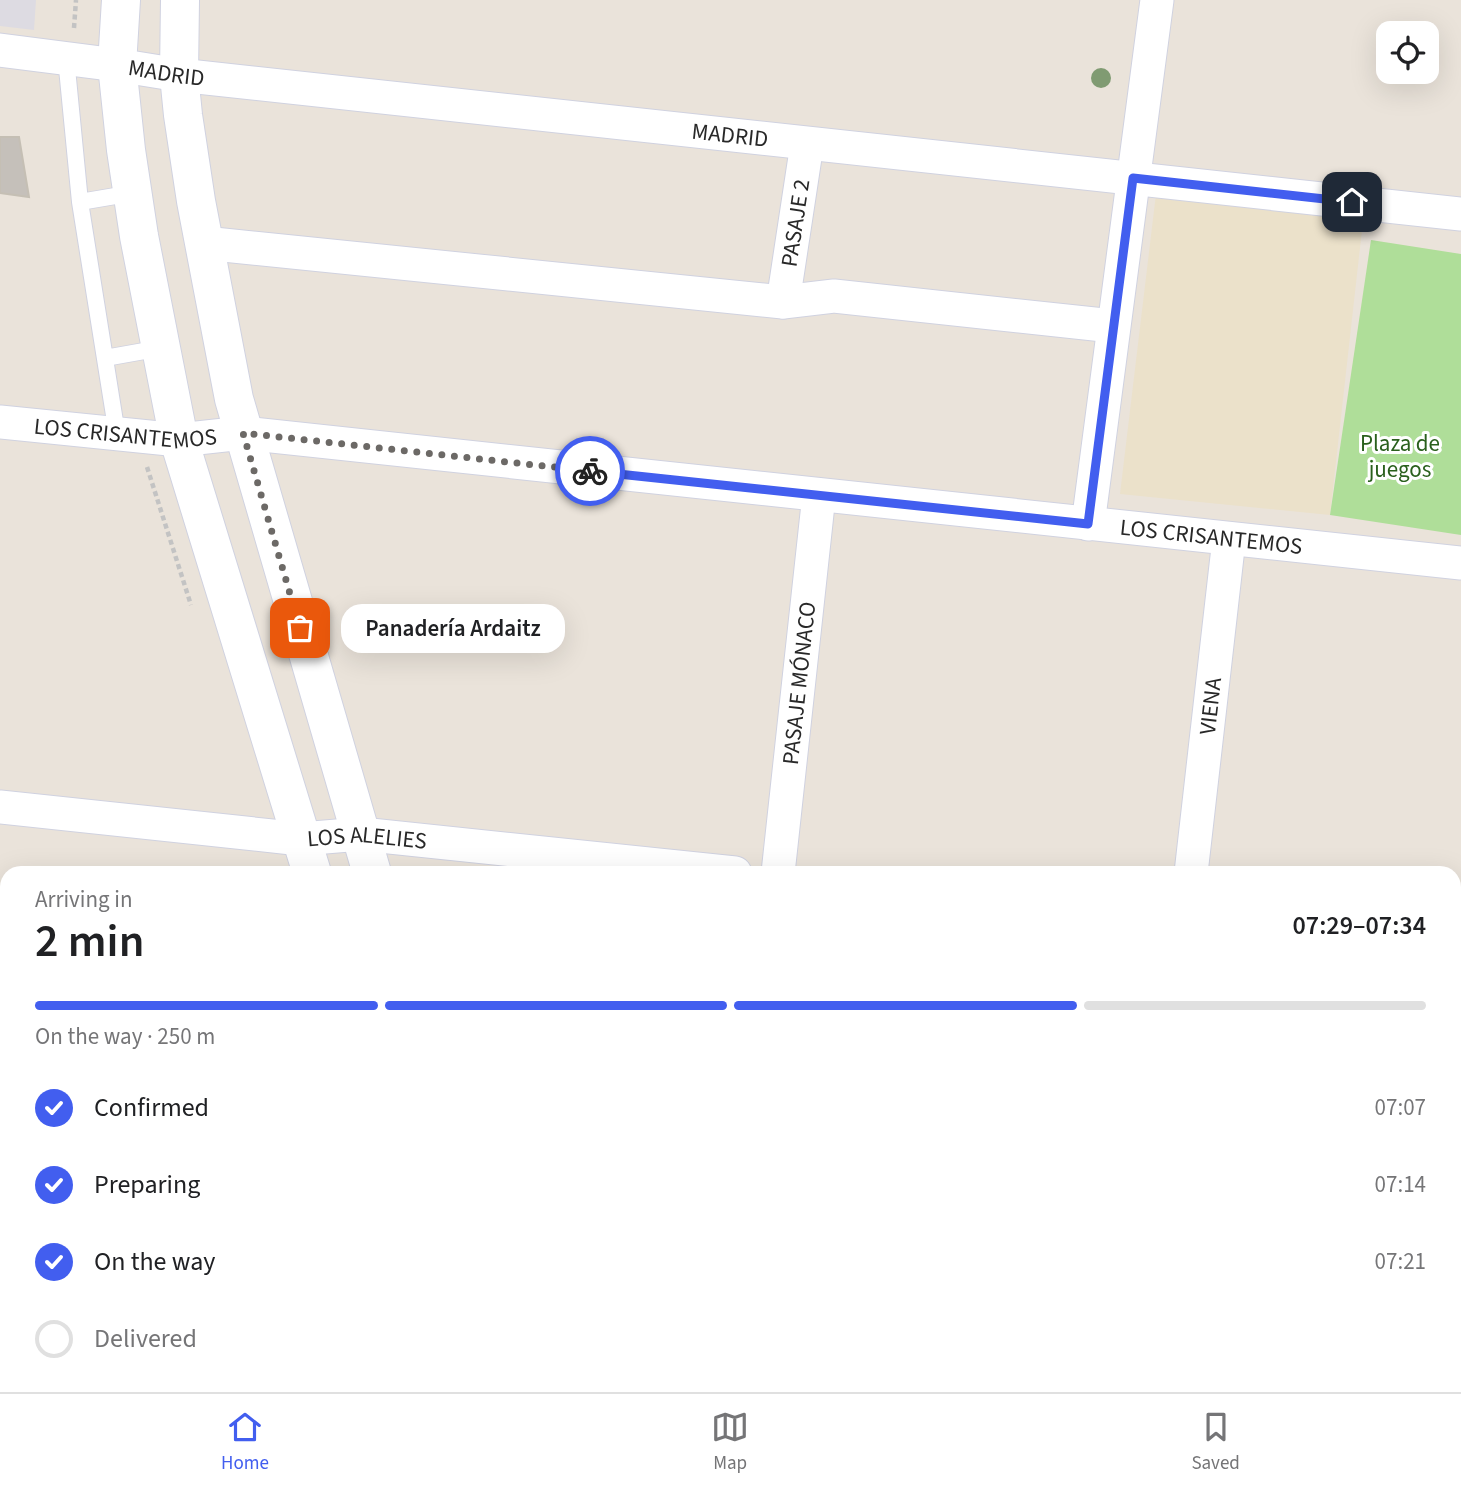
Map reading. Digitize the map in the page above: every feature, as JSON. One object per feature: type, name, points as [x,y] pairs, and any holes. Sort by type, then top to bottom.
[{"type":"main road","points":[[121,0],[117,65],[133,193],[179,440],[306,856]]},
{"type":"main road","points":[[180,0],[179,75],[189,154],[234,399],[370,866]]},
{"type":"street","points":[[1088,524],[1157,0]]},
{"type":"street","name":"MADRID","points":[[0,50],[179,75],[1461,214]]},
{"type":"street","name":"PASAJE 2","points":[[783,302],[807,144]]},
{"type":"street","points":[[205,243],[783,302],[834,296],[1114,326]]},
{"type":"street","name":"LOS CRISANTEMOS","points":[[0,422],[179,440],[243,433],[1461,563]]},
{"type":"street","name":"PASAJE MÓNACO","points":[[779,866],[820,495]]},
{"type":"street","name":"VIENA","points":[[1192,866],[1229,539]]},
{"type":"street","name":"LOS ALELIES","points":[[0,807],[306,856],[361,834],[668,866]]},
{"type":"lane","points":[[66,58],[80,202],[117,433]]},
{"type":"lane","points":[[80,202],[133,193]]},
{"type":"lane","points":[[105,358],[161,348]]},
{"type":"shaded area","points":[[0,0],[36,0],[34,30],[0,26]]},
{"type":"shaded area","points":[[1156,194],[1363,221],[1330,515],[1120,494]]},
{"type":"green space","name":"Plaza de juegos","points":[[1371,240],[1461,254],[1461,535],[1330,515]]},
{"type":"building","points":[[0,137],[19,137],[29,197],[0,193]]},
{"type":"way so far","points":[[300,628],[243,433],[590,471]]},
{"type":"place","name":"Panadería Ardaitz","points":[[300,628]]},
{"type":"route","points":[[590,471],[1088,524],[1133,178],[1352,202]]}]
